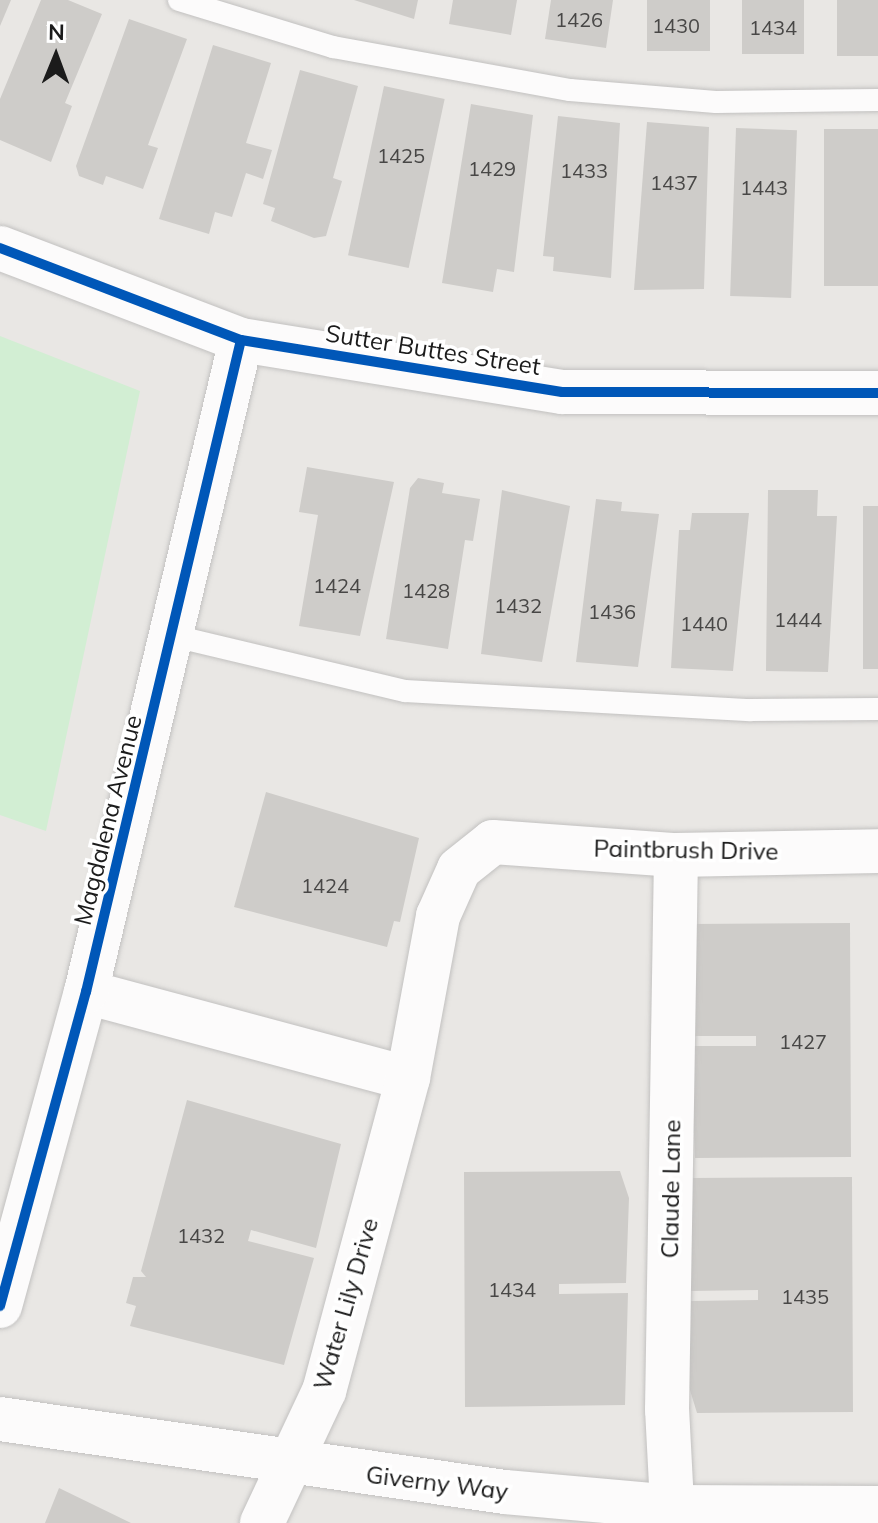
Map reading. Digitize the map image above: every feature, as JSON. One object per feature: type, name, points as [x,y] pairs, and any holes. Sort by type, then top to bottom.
[{"type":"street","name":"Sutter Buttes Street","points":[[0,248],[241,340],[562,392],[878,393]]},
{"type":"street","name":"Magdalena Avenue","points":[[0,1306],[86,992],[174,636],[241,340]]},
{"type":"street","name":"Paintbrush Drive","points":[[493,842],[676,855],[878,851]]},
{"type":"street","name":"Water Lily Drive","points":[[262,1523],[324,1391],[408,1078],[438,916],[459,869],[493,842]]},
{"type":"street","name":"Claude Lane","points":[[673,1515],[667,1410],[676,855]]},
{"type":"street","points":[[86,992],[408,1078]]},
{"type":"street","name":"Giverny Way","points":[[0,1419],[288,1465],[673,1515],[878,1508]]},
{"type":"lane","points":[[179,0],[333,47],[570,90],[716,102],[878,100]]},
{"type":"lane","points":[[174,636],[405,691],[750,710],[878,709]]},
{"type":"green space","points":[[0,336],[140,391],[46,831],[0,815]]},
{"type":"building","points":[[0,0],[11,0],[0,26]]},
{"type":"building","points":[[41,0],[68,0],[102,14],[65,103],[72,106],[51,162],[0,140],[0,99]]},
{"type":"building","points":[[354,0],[418,0],[414,19]]},
{"type":"building","points":[[453,0],[517,0],[511,35],[449,24]]},
{"type":"building","points":[[551,0],[613,0],[606,48],[545,39]]},
{"type":"building","points":[[647,0],[710,0],[710,51],[647,51]]},
{"type":"building","points":[[742,0],[804,0],[804,54],[742,54]]},
{"type":"building","points":[[837,0],[878,0],[878,56],[837,56]]},
{"type":"building","points":[[129,19],[187,39],[148,145],[158,148],[143,189],[106,176],[103,185],[79,176],[76,166]]},
{"type":"building","points":[[213,45],[271,63],[246,143],[272,150],[263,179],[246,173],[232,217],[215,212],[209,234],[159,219]]},
{"type":"building","points":[[300,70],[358,86],[333,178],[342,181],[326,236],[314,238],[271,221],[275,208],[263,204]]},
{"type":"building","points":[[384,86],[445,99],[409,268],[348,255]]},
{"type":"building","points":[[471,104],[533,115],[514,272],[497,269],[493,292],[442,283]]},
{"type":"building","points":[[558,116],[620,123],[611,278],[553,271],[554,257],[543,256]]},
{"type":"building","points":[[647,122],[709,127],[704,289],[634,290]]},
{"type":"building","points":[[736,128],[797,130],[791,298],[730,296]]},
{"type":"building","points":[[824,129],[878,129],[878,286],[824,286]]},
{"type":"building","points":[[307,467],[394,482],[360,636],[299,626],[318,515],[299,512]]},
{"type":"building","points":[[418,478],[444,483],[442,493],[480,499],[473,541],[465,540],[448,649],[386,639],[410,488]]},
{"type":"building","points":[[502,490],[570,506],[542,662],[481,654]]},
{"type":"building","points":[[768,490],[818,490],[817,516],[837,516],[828,672],[766,671]]},
{"type":"building","points":[[596,499],[622,502],[621,511],[659,514],[638,667],[576,662]]},
{"type":"building","points":[[863,506],[878,506],[878,669],[863,669]]},
{"type":"building","points":[[692,513],[749,513],[733,671],[671,668],[679,530],[690,530]]},
{"type":"building","points":[[266,792],[419,838],[400,922],[394,921],[387,947],[234,907]]},
{"type":"building","points":[[850,923],[851,1157],[695,1158],[694,1133],[686,1133],[689,1046],[756,1046],[756,1036],[687,1036],[690,924]]},
{"type":"building","points":[[187,1100],[341,1144],[316,1248],[251,1230],[248,1241],[314,1258],[284,1365],[130,1326],[136,1306],[126,1303],[133,1277],[146,1277],[141,1271]]},
{"type":"building","points":[[620,1171],[629,1198],[626,1283],[559,1284],[559,1294],[628,1293],[625,1405],[465,1407],[464,1172]]},
{"type":"building","points":[[852,1177],[853,1412],[697,1413],[689,1387],[691,1301],[758,1300],[758,1290],[690,1291],[693,1178]]},
{"type":"building","points":[[59,1488],[131,1523],[45,1523]]},
{"type":"cycle path","points":[[0,248],[241,340],[562,392],[878,393]]},
{"type":"cycle path","points":[[0,1306],[86,992],[241,340]]}]
